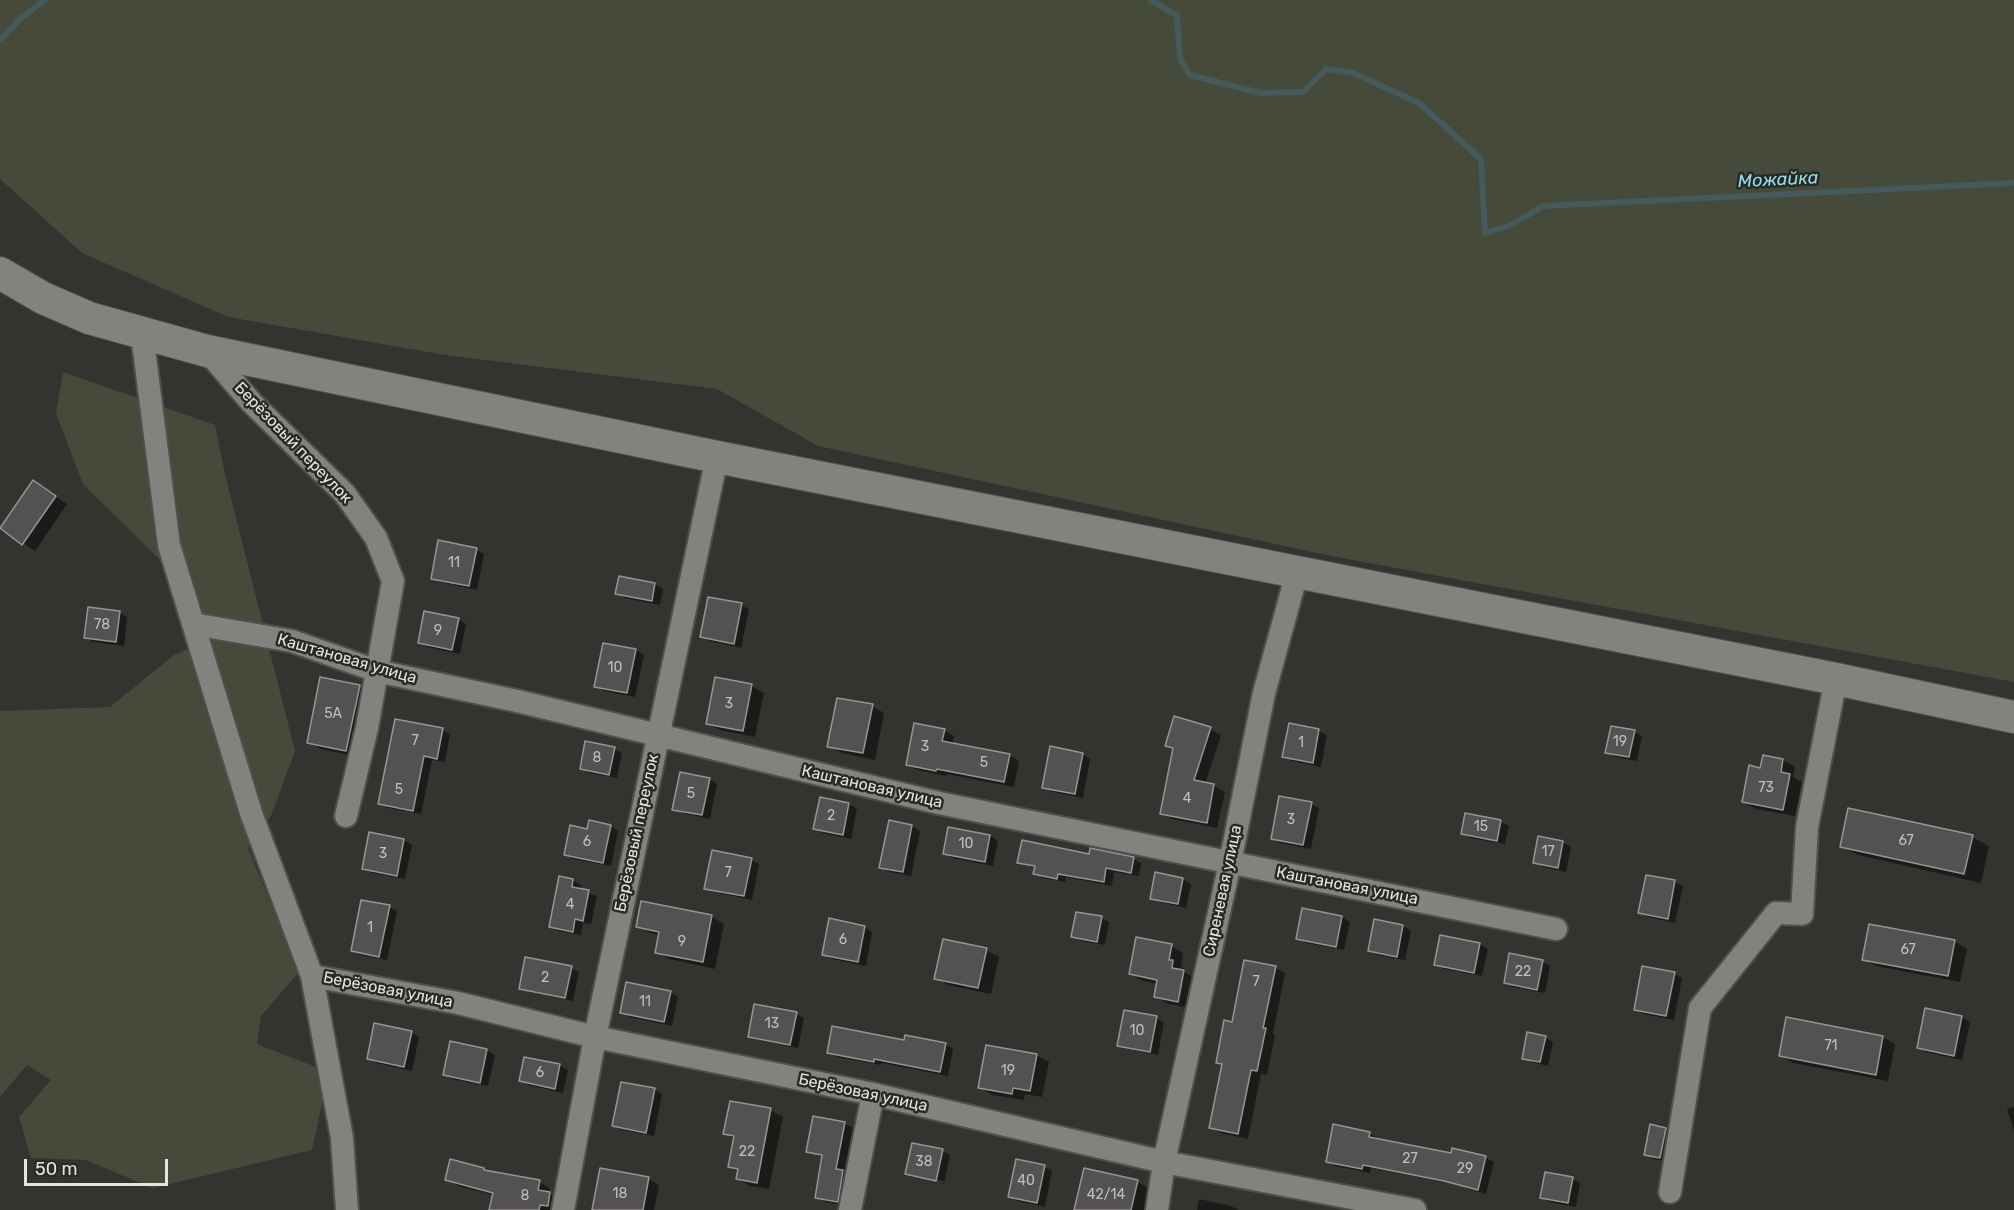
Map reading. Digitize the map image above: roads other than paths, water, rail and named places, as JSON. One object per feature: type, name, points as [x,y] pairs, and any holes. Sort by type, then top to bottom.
[{"type":"main road","points":[[0,273],[43,298],[89,318],[207,351],[717,457],[1836,679],[2014,717]]},
{"type":"street","points":[[142,334],[169,545],[250,813],[312,976],[342,1138],[347,1210]]},
{"type":"street","name":"Берёзовый переулок","points":[[207,351],[252,403],[345,494],[376,538],[393,581],[367,728],[346,816]]},
{"type":"street","name":"Берёзовый переулок","points":[[563,1210],[595,1037],[717,457]]},
{"type":"street","name":"Сиреневая улица","points":[[1157,1210],[1164,1162],[1230,862],[1264,693],[1297,573]]},
{"type":"street","name":"Каштановая улица","points":[[193,624],[292,641],[377,671],[517,700],[939,803],[1556,929]]},
{"type":"street","points":[[1670,1192],[1700,1008],[1776,913],[1802,914],[1807,827],[1836,679]]},
{"type":"street","name":"Берёзовая улица","points":[[312,976],[458,1003],[595,1037],[873,1095],[1164,1162],[1415,1210]]},
{"type":"street","points":[[850,1210],[873,1095]]},
{"type":"waterway","points":[[0,40],[21,18],[45,0]]},
{"type":"waterway","name":"Можайка","points":[[1151,0],[1177,16],[1180,59],[1190,75],[1261,93],[1303,92],[1326,69],[1353,73],[1419,103],[1481,159],[1485,233],[1511,225],[1543,206],[2014,183]]}]
